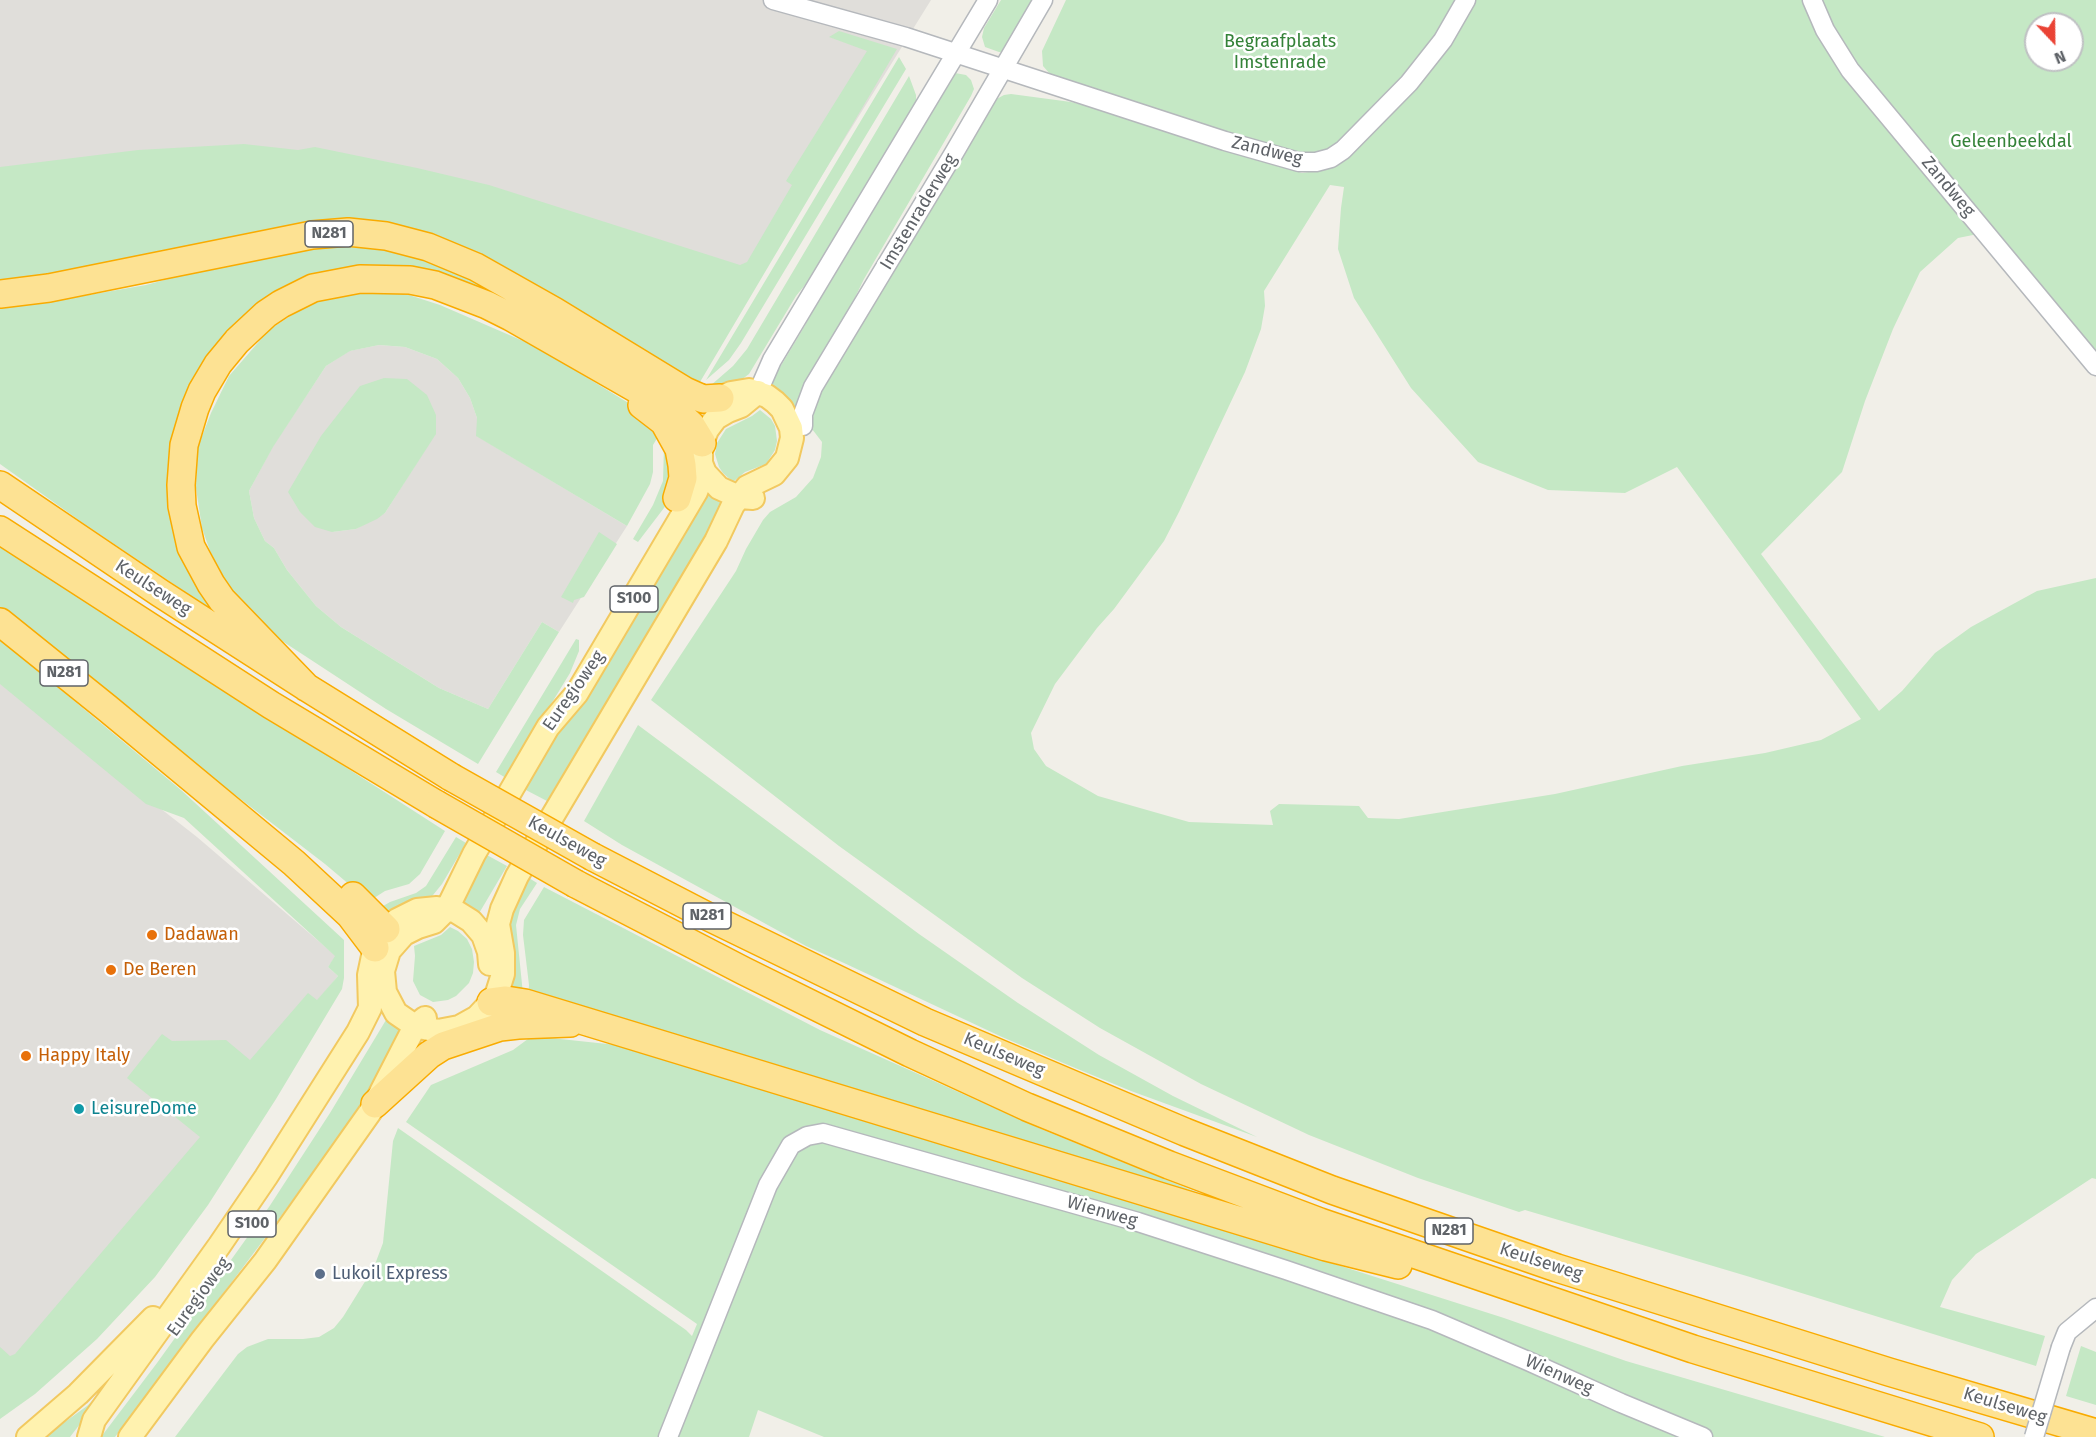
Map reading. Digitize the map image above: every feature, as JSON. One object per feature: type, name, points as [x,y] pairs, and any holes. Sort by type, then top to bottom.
[{"type":"highway","name":"N281","points":[[0,294],[49,288],[312,235],[348,232],[386,236],[428,247],[476,267],[554,311],[685,391],[703,399],[739,394]]},
{"type":"highway","name":"N281","points":[[306,687],[222,600],[211,584],[191,547],[182,506],[184,445],[195,408],[218,364],[245,333],[281,304],[313,288],[360,279],[410,280],[435,285],[487,305],[684,418],[697,432],[702,453]]},
{"type":"highway","name":"N281","points":[[623,381],[636,400],[663,422],[679,449],[682,478],[677,498]]},
{"type":"highway","name":"Keulseweg","points":[[0,485],[160,593],[451,777],[593,857],[925,1022],[1332,1190],[1557,1268],[1889,1372],[2096,1433]]},
{"type":"highway","name":"Keulseweg","points":[[0,530],[271,705],[436,804],[576,884],[817,1008],[1027,1107],[1168,1165],[1320,1222],[1693,1349],[1980,1437]]},
{"type":"highway","name":"N281","points":[[0,622],[294,863],[328,908],[381,961]]},
{"type":"highway","name":"N281","points":[[294,863],[345,888],[381,961]]},
{"type":"highway","name":"N281","points":[[491,1002],[506,1000],[525,1003],[1326,1247],[1559,1304]]},
{"type":"highway","name":"N281","points":[[375,1104],[429,1055],[443,1046],[500,1027],[586,1022]]},
{"type":"main road","name":"S100","points":[[427,1024],[458,1013],[475,1001],[481,992],[486,983],[492,939],[517,876],[716,541],[747,497],[747,487],[774,474],[787,458],[791,448],[791,428],[782,409],[767,396],[739,394],[741,406],[716,418],[707,430],[702,453]]},
{"type":"main road","points":[[702,453],[711,481],[728,494],[747,497],[779,490],[796,473],[805,450],[803,426]]},
{"type":"main road","name":"Euregioweg","points":[[437,909],[437,901],[474,854],[548,727],[577,693],[696,492],[701,479],[702,453]]},
{"type":"main road","name":"S100","points":[[548,727],[567,687],[609,612],[677,498]]},
{"type":"main road","points":[[437,909],[464,915],[492,939]]},
{"type":"main road","name":"S100","points":[[381,961],[407,914],[437,909]]},
{"type":"main road","name":"S100","points":[[427,1024],[459,1027],[477,1017],[491,1002],[497,993],[503,974],[503,953],[492,939]]},
{"type":"main road","points":[[402,953],[397,979],[400,992],[411,1008],[427,1024],[396,1013],[381,961],[402,953]]},
{"type":"main road","name":"Euregioweg","points":[[88,1437],[94,1420],[266,1177],[358,1032],[370,1008],[381,961]]},
{"type":"main road","name":"Euregioweg","points":[[88,1437],[104,1427],[238,1244],[276,1188],[380,1021],[383,1010],[381,961]]},
{"type":"main road","name":"Euregioweg","points":[[130,1437],[202,1340],[265,1261],[375,1104],[426,1039],[427,1024]]},
{"type":"main road","points":[[28,1437],[78,1394],[134,1340],[219,1246]]},
{"type":"street","name":"Zandweg","points":[[773,0],[906,38],[1225,141],[1299,162],[1316,162],[1331,158],[1344,150],[1409,83],[1443,40],[1466,0]]},
{"type":"street","points":[[739,394],[772,360],[988,0]]},
{"type":"street","name":"Imstenraderweg","points":[[803,426],[803,414],[813,387],[1043,0]]},
{"type":"street","name":"Zandweg","points":[[1812,0],[1825,30],[1850,70],[2096,366]]},
{"type":"street","name":"Wienweg","points":[[668,1437],[768,1185],[791,1145],[807,1136],[823,1133],[1138,1222],[1410,1313],[1507,1352],[1703,1437]]},
{"type":"street","points":[[2034,1437],[2067,1332],[2096,1308]]},
{"type":"shaded area","points":[[0,0],[931,0],[724,333],[0,217]]},
{"type":"shaded area","points":[[379,345],[405,347],[437,359],[458,378],[470,398],[477,418],[477,436],[627,526],[559,632],[542,622],[488,709],[439,688],[341,627],[316,606],[287,570],[274,548],[265,541],[254,518],[249,491],[273,446],[326,366],[349,351]],"holes":[[[435,434],[385,513],[356,529],[332,532]]]},
{"type":"shaded area","points":[[0,683],[197,837],[336,956],[328,967],[338,976],[0,1386]]},
{"type":"green space","points":[[1001,0],[1036,0],[1004,52],[985,47],[982,37],[984,28]]},
{"type":"green space","name":"Begraafplaats Imstenrade","points":[[1066,0],[1461,0],[1447,27],[1355,139],[1315,155],[1288,152],[1057,82],[1043,66],[1042,51]]},
{"type":"green space","name":"Geleenbeekdal","points":[[1470,0],[2096,0],[2096,376],[1978,234],[1958,238],[1920,272],[1893,329],[1865,401],[1842,472],[1761,554],[1879,711],[1902,691],[1935,653],[1971,627],[2037,591],[2096,578],[2096,1179],[2092,1178],[1976,1254],[1952,1280],[1940,1307],[2045,1336],[2036,1366],[1750,1277],[1525,1210],[1519,1212],[1418,1178],[1309,1135],[1201,1084],[1100,1028],[1022,978],[839,846],[651,700],[736,571],[763,520],[770,512],[796,497],[813,478],[821,457],[822,442],[812,429],[816,397],[993,101],[1011,94],[1071,102],[1110,112],[1302,173],[1327,169],[1339,163]],"holes":[[[1330,185],[1344,187],[1338,249],[1354,298],[1411,388],[1478,462],[1548,490],[1625,493],[1677,467],[1861,719],[1821,740],[1765,753],[1682,766],[1555,794],[1399,819],[1368,818],[1359,806],[1279,804],[1270,811],[1273,825],[1189,822],[1098,796],[1046,766],[1034,749],[1031,733],[1055,684],[1164,541],[1245,372],[1261,329],[1265,306],[1264,291]]]},
{"type":"green space","points":[[839,31],[897,49],[700,382],[696,383],[403,231],[0,282],[0,167],[138,150],[244,144],[298,150],[315,147],[489,185],[740,265],[747,262],[792,185],[786,181],[867,51],[829,37]]},
{"type":"green space","points":[[899,57],[906,69],[741,343],[729,360],[706,380]]},
{"type":"green space","points":[[955,73],[966,75],[971,80],[974,89],[971,96],[864,279],[823,363],[796,411],[769,391],[770,384],[949,76]]},
{"type":"green space","points":[[909,76],[916,100],[919,102],[826,259],[796,296],[749,374],[733,386],[710,386],[733,366],[747,349]]},
{"type":"green space","points":[[348,242],[430,257],[623,361],[456,283],[291,287],[178,439],[217,603],[212,610],[0,464],[0,308],[31,305],[146,285],[273,250]]},
{"type":"green space","points":[[378,290],[409,295],[440,305],[537,347],[635,407],[659,435],[653,445],[653,472],[650,484],[627,526],[476,436],[477,418],[470,398],[458,378],[437,359],[405,347],[379,345],[350,351],[326,366],[273,447],[249,491],[254,518],[265,541],[274,548],[287,570],[316,606],[341,627],[439,688],[488,709],[542,622],[559,632],[478,764],[386,709],[273,635],[231,591],[210,551],[202,528],[196,488],[197,449],[229,376],[269,330],[310,303],[335,295]]},
{"type":"green space","points":[[384,378],[407,379],[427,395],[436,415],[436,434],[385,513],[356,529],[332,532],[315,527],[300,512],[288,492],[321,436],[360,386]]},
{"type":"green space","points":[[760,410],[771,419],[775,426],[777,441],[775,450],[766,464],[745,472],[733,482],[719,467],[715,454],[717,443],[726,429]]},
{"type":"green space","points":[[664,447],[672,448],[667,504],[638,542],[633,539],[653,505],[663,481]]},
{"type":"green space","points":[[705,491],[724,501],[725,505],[547,801],[524,789]]},
{"type":"green space","points":[[599,532],[617,544],[584,597],[574,600],[573,603],[561,597]]},
{"type":"green space","points":[[0,545],[445,831],[420,874],[409,884],[385,891],[371,900],[104,694],[0,610]]},
{"type":"green space","points":[[0,639],[181,790],[344,940],[344,978],[342,989],[276,1099],[208,1205],[155,1277],[97,1339],[35,1394],[0,1419],[0,1347],[10,1356],[15,1354],[200,1137],[127,1078],[162,1034],[172,1041],[226,1040],[250,1060],[308,993],[317,1000],[338,976],[328,967],[335,956],[184,818],[146,804],[0,684]]},
{"type":"green space","points":[[576,639],[579,640],[579,651],[570,673],[506,778],[496,772]]},
{"type":"green space","points":[[638,725],[919,934],[1018,1003],[1099,1055],[1173,1096],[1257,1137],[1131,1091],[1068,1065],[1002,1037],[806,946],[622,845],[584,821]]},
{"type":"green space","points":[[456,837],[466,843],[442,884],[429,900],[394,915],[378,909],[416,893],[426,886]]},
{"type":"green space","points":[[485,854],[507,866],[478,915],[457,902]]},
{"type":"green space","points":[[529,878],[537,883],[520,909],[516,925],[523,994],[507,995],[507,915]]},
{"type":"green space","points":[[544,887],[820,1030],[1041,1129],[1290,1230],[528,998],[524,920]]},
{"type":"green space","points":[[450,927],[467,939],[472,949],[473,973],[469,983],[456,996],[448,1000],[433,1002],[420,995],[413,981],[414,946],[441,935]]},
{"type":"green space","points":[[390,1019],[406,1033],[359,1109],[115,1437],[101,1437],[269,1207],[330,1113],[386,1020]]},
{"type":"green space","points":[[532,1036],[626,1046],[1275,1245],[1504,1318],[1626,1361],[1885,1437],[824,1437],[758,1410],[749,1437],[175,1437],[238,1354],[247,1347],[268,1339],[319,1337],[334,1328],[343,1317],[374,1267],[383,1243],[393,1141],[398,1128],[692,1336],[697,1324],[406,1122],[431,1085],[513,1050]]},
{"type":"green space","points":[[2081,1346],[2096,1352],[2096,1405],[2066,1396]]},
{"type":"green space","points":[[113,1381],[70,1437],[44,1437],[87,1406]]},
{"type":"place","name":"Dadawan","points":[[152,935]]},
{"type":"place","name":"De Beren","points":[[111,970]]},
{"type":"place","name":"Happy Italy","points":[[26,1056]]},
{"type":"place","name":"LeisureDome","points":[[79,1109]]},
{"type":"place","name":"Lukoil Express","points":[[320,1274]]}]
